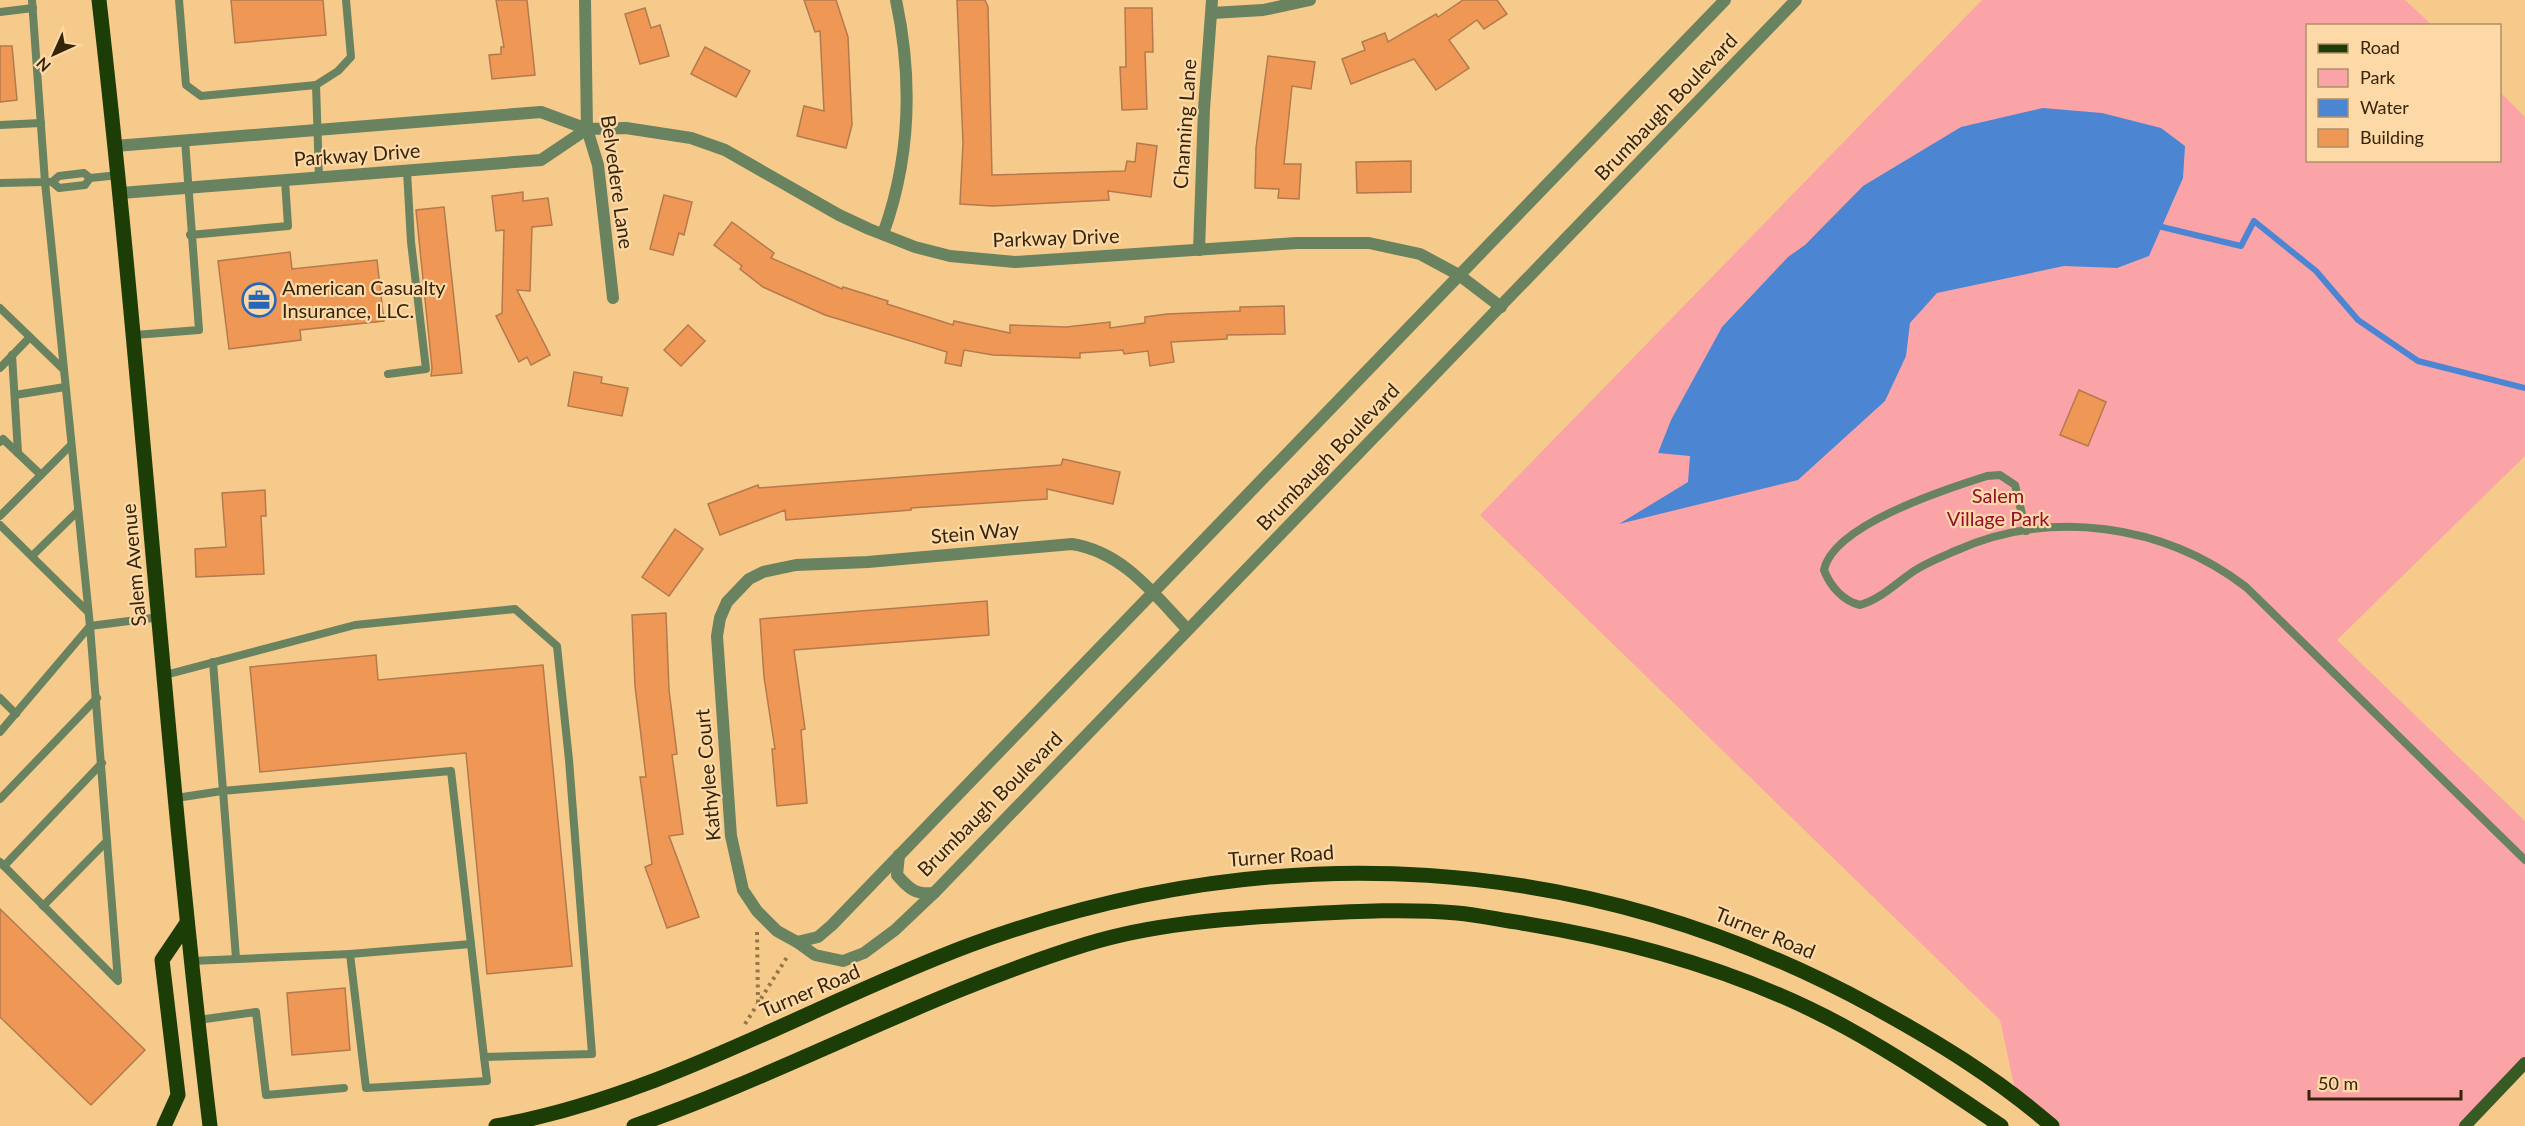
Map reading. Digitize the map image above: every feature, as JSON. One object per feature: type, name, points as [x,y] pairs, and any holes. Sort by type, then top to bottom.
[{"type":"main road","name":"Salem Avenue","points":[[99,0],[135,335],[187,923],[210,1126]]},
{"type":"main road","name":"Turner Road","points":[[496,1126],[598,1101],[728,1050],[968,946],[1050,919],[1206,883],[1305,873],[1409,874],[1507,882],[1616,903],[1710,932],[1811,973],[1910,1027],[2016,1094],[2052,1126]]},
{"type":"main road","points":[[634,1126],[703,1100],[930,1001],[1091,942],[1173,925],[1366,911],[1457,913],[1563,930],[1652,951],[1743,980],[1845,1026],[1932,1079],[2001,1126]]},
{"type":"main road","points":[[164,1126],[178,1095],[162,960],[187,923]]},
{"type":"street","name":"Belvedere Lane","points":[[585,0],[587,129],[598,165],[613,298]]},
{"type":"street","points":[[883,234],[897,196],[908,118],[908,78],[896,0]]},
{"type":"street","points":[[1212,6],[1263,10],[1310,0]]},
{"type":"street","name":"Brumbaugh Boulevard","points":[[1725,0],[899,855],[897,875],[909,889],[921,895],[934,893],[1796,0]]},
{"type":"street","name":"Channing Lane","points":[[1199,250],[1203,120],[1212,6]]},
{"type":"street","name":"Parkway Drive","points":[[115,146],[542,112],[587,129],[626,128],[691,138],[725,150],[839,215],[915,247],[986,261],[1015,262],[1297,243],[1369,243],[1420,254],[1459,275],[1501,307]]},
{"type":"street","name":"Parkway Drive","points":[[121,193],[540,160],[587,129]]},
{"type":"street","name":"Stein Way","points":[[739,586],[763,572],[796,565],[867,562],[1072,544],[1090,547],[1122,564],[1188,630]]},
{"type":"street","name":"Kathylee Court","points":[[739,586],[727,602],[717,636],[731,836],[744,890],[757,911],[777,931],[815,955],[843,961],[864,953],[895,930],[934,893]]},
{"type":"street","points":[[797,942],[818,937],[899,855]]},
{"type":"street","points":[[2465,1126],[2525,1063]]},
{"type":"lane","points":[[179,0],[186,85],[201,96],[316,85],[338,71],[351,57],[346,0]]},
{"type":"lane","points":[[0,12],[33,4],[63,369],[97,698],[102,763],[107,841],[118,981],[2,864],[102,763]]},
{"type":"lane","points":[[316,85],[319,177]]},
{"type":"lane","points":[[0,126],[41,123]]},
{"type":"lane","points":[[135,335],[199,330],[184,140]]},
{"type":"lane","points":[[388,374],[426,369],[411,242],[407,171]]},
{"type":"lane","points":[[0,183],[49,182],[59,188],[85,185],[90,178],[119,175]]},
{"type":"lane","points":[[190,235],[288,226],[285,180]]},
{"type":"lane","points":[[0,308],[63,369]]},
{"type":"lane","points":[[0,368],[30,337]]},
{"type":"lane","points":[[12,355],[18,453]]},
{"type":"lane","points":[[15,395],[65,387]]},
{"type":"lane","points":[[1,439],[41,475]]},
{"type":"lane","points":[[0,516],[71,445]]},
{"type":"lane","points":[[2026,531],[2015,485],[2000,475],[1987,476],[1869,523],[1849,535],[1830,553],[1824,570],[1832,586],[1843,597],[1860,605],[1871,602],[1914,571],[1956,550],[1988,539],[2026,531],[2064,526],[2106,528],[2171,543],[2233,577],[2525,860]]},
{"type":"lane","points":[[32,556],[78,511]]},
{"type":"lane","points":[[0,525],[88,612]]},
{"type":"lane","points":[[165,675],[355,625],[516,609],[557,646],[569,760],[592,1054],[484,1057]]},
{"type":"lane","points":[[0,732],[90,626],[160,617]]},
{"type":"lane","points":[[213,662],[236,958]]},
{"type":"lane","points":[[0,698],[16,714]]},
{"type":"lane","points":[[0,799],[97,698]]},
{"type":"lane","points":[[176,798],[222,791],[451,771],[487,1081],[366,1088],[350,954]]},
{"type":"lane","points":[[43,906],[107,841]]},
{"type":"lane","points":[[191,961],[350,954],[471,944]]},
{"type":"lane","points":[[198,1020],[256,1012],[266,1095],[344,1088]]},
{"type":"path","points":[[757,911],[758,1003]]},
{"type":"path","points":[[728,1050],[797,942]]},
{"type":"green space","name":"Salem Village Park","points":[[1982,0],[2405,0],[2431,24],[2306,24],[2306,162],[2501,162],[2501,93],[2525,117],[2525,456],[2337,640],[2525,821],[2525,1063],[2465,1126],[2052,1126],[2016,1094],[2000,1020],[1480,515]]},
{"type":"water","points":[[2043,108],[2102,113],[2161,128],[2185,146],[2183,178],[2149,256],[2117,268],[2064,266],[1937,293],[1910,323],[1906,356],[1885,401],[1798,480],[1619,524],[1688,482],[1690,456],[1658,453],[1671,420],[1722,327],[1788,257],[1805,245],[1863,186],[1961,127]]},
{"type":"building","points":[[231,0],[323,0],[326,35],[235,43]]},
{"type":"building","points":[[496,0],[527,0],[535,75],[492,79],[489,55],[501,54],[501,47],[504,47]]},
{"type":"building","points":[[804,0],[836,0],[848,37],[852,125],[846,148],[797,136],[804,106],[824,111],[820,31],[815,32]]},
{"type":"building","points":[[957,0],[985,0],[988,7],[992,175],[1125,171],[1127,161],[1135,162],[1137,143],[1157,146],[1151,197],[1108,191],[1109,200],[993,206],[960,204],[963,143]]},
{"type":"building","points":[[1463,0],[1497,0],[1507,14],[1484,29],[1477,20],[1449,40],[1469,68],[1436,90],[1414,59],[1351,84],[1342,59],[1365,50],[1362,42],[1385,33],[1388,42],[1436,14],[1438,17]]},
{"type":"building","points":[[645,8],[651,28],[660,25],[669,56],[640,64],[625,14]]},
{"type":"building","points":[[1125,8],[1152,8],[1153,52],[1145,52],[1147,109],[1122,110],[1120,67],[1126,67]]},
{"type":"building","points":[[0,46],[12,46],[17,100],[0,102]]},
{"type":"building","points":[[705,47],[750,71],[736,97],[691,74]]},
{"type":"building","points":[[1268,56],[1315,62],[1311,89],[1292,86],[1284,164],[1301,164],[1299,199],[1278,198],[1279,189],[1255,188],[1256,148]]},
{"type":"building","points":[[1411,161],[1411,192],[1357,193],[1356,162]]},
{"type":"building","points":[[523,192],[523,201],[548,198],[552,225],[532,227],[530,291],[517,290],[550,355],[531,365],[527,357],[519,362],[496,316],[502,313],[504,230],[496,231],[492,196]]},
{"type":"building","points":[[664,195],[692,202],[684,235],[679,233],[673,255],[650,249]]},
{"type":"building","points":[[444,207],[462,373],[431,376],[416,210]]},
{"type":"building","points":[[732,222],[774,253],[771,258],[842,289],[843,287],[888,301],[887,304],[953,325],[954,321],[1010,333],[1010,325],[1066,327],[1110,322],[1110,328],[1145,323],[1145,317],[1167,314],[1240,311],[1240,307],[1284,306],[1285,334],[1227,335],[1227,339],[1171,342],[1174,362],[1150,366],[1148,351],[1124,354],[1123,350],[1080,353],[1080,358],[993,355],[964,350],[961,366],[945,363],[947,352],[825,315],[763,287],[740,269],[742,266],[714,245]]},
{"type":"building","points":[[290,252],[292,269],[377,260],[384,321],[300,330],[301,340],[229,349],[218,261]]},
{"type":"building","points":[[688,325],[705,341],[681,366],[664,350]]},
{"type":"building","points":[[574,372],[602,377],[601,383],[628,388],[622,416],[568,406]]},
{"type":"building","points":[[2079,390],[2106,402],[2088,446],[2060,435]]},
{"type":"building","points":[[1063,459],[1120,472],[1113,504],[1047,489],[1047,499],[911,508],[911,510],[786,520],[785,510],[720,535],[708,504],[758,485],[759,488],[1061,465]]},
{"type":"building","points":[[265,490],[266,516],[261,516],[264,574],[196,577],[195,549],[226,547],[222,493]]},
{"type":"building","points":[[675,529],[703,549],[669,596],[642,577]]},
{"type":"building","points":[[987,601],[989,635],[794,650],[805,729],[801,730],[807,803],[777,806],[772,749],[775,749],[764,677],[760,619]]},
{"type":"building","points":[[666,613],[669,690],[677,754],[672,755],[683,834],[669,836],[699,917],[667,928],[645,867],[652,864],[640,777],[646,777],[635,686],[632,615]]},
{"type":"building","points":[[376,655],[378,680],[543,665],[572,966],[487,974],[466,753],[260,772],[250,667]]},
{"type":"building","points":[[0,909],[145,1050],[91,1105],[0,1017]]},
{"type":"building","points":[[345,988],[350,1050],[292,1055],[287,993]]},
{"type":"waterway","points":[[2162,227],[2241,246],[2254,221],[2316,271],[2358,320],[2418,361],[2525,388]]},
{"type":"place","name":"American Casualty Insurance, LLC.","points":[[259,300]]}]
